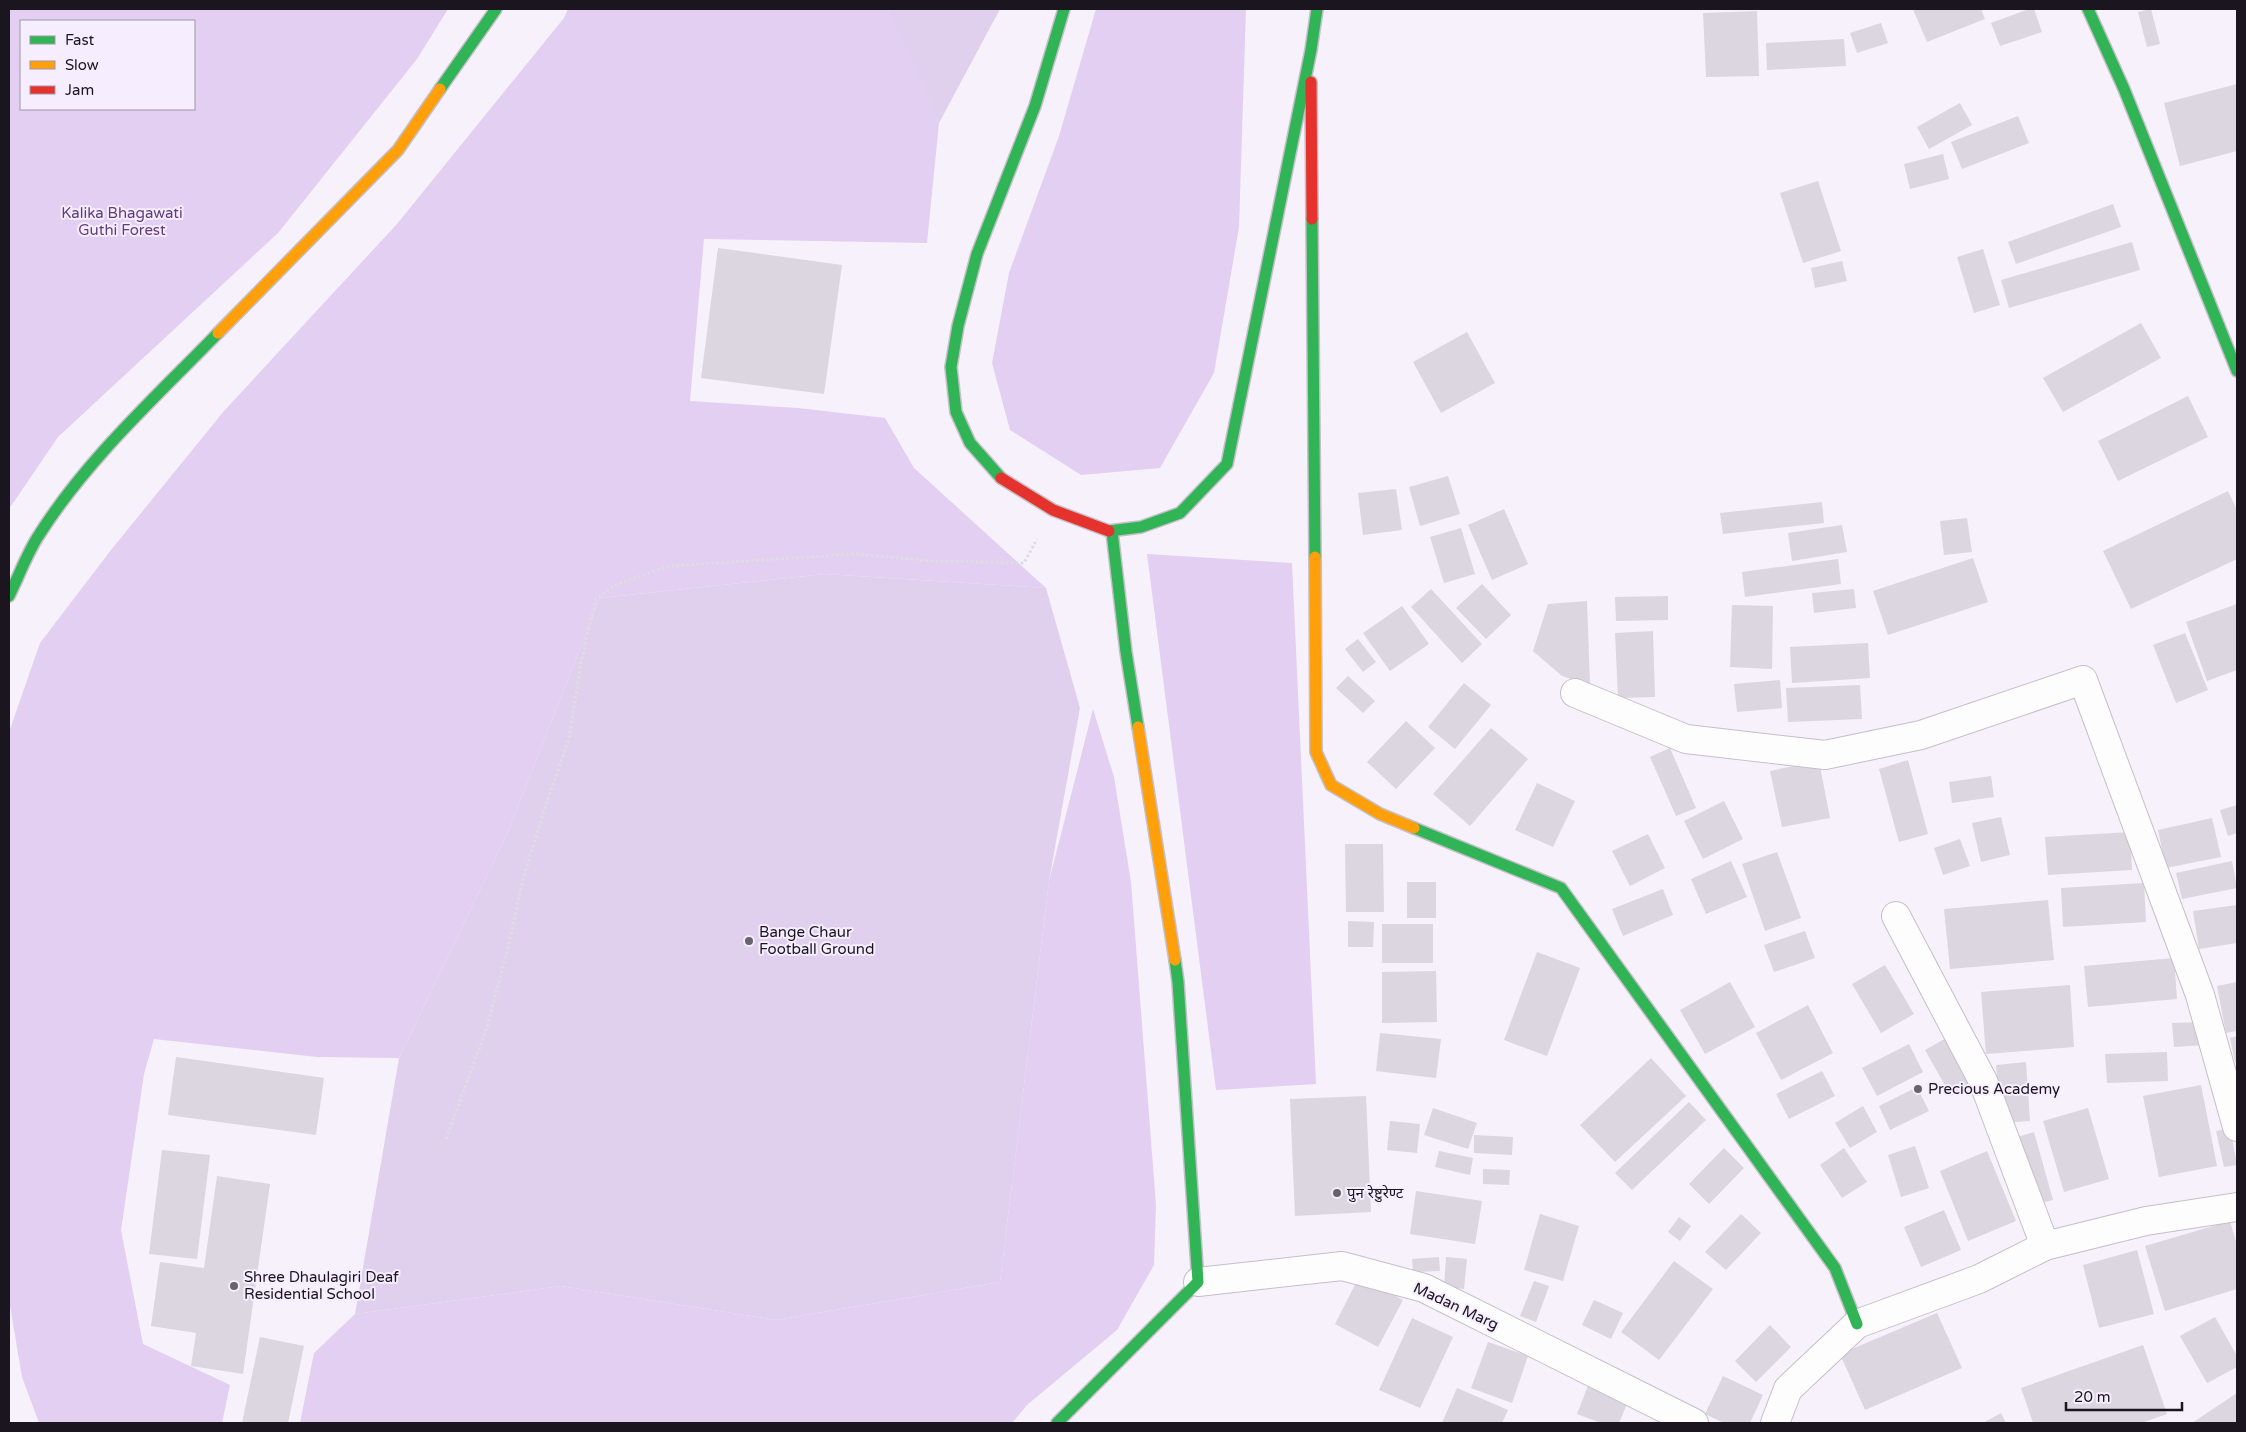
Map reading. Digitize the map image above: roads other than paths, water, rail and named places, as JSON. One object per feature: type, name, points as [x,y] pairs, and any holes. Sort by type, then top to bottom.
[{"type":"main road","points":[[9,596],[38,536],[73,486],[152,400],[398,150],[496,9]]},
{"type":"main road","points":[[1064,9],[1035,106],[977,254],[958,326],[951,367],[956,412],[970,443],[996,475],[1053,510],[1112,532],[1141,527],[1180,512],[1227,464],[1311,50],[1317,9]]},
{"type":"main road","points":[[2088,9],[2124,89],[2237,370]]},
{"type":"main road","points":[[1311,50],[1316,752],[1331,785],[1380,814],[1561,888],[1835,1268],[1858,1324]]},
{"type":"main road","points":[[1057,1423],[1198,1282],[1178,982],[1126,652],[1112,532]]},
{"type":"street","points":[[1575,693],[1686,738],[1824,755],[1921,735],[2083,680],[2200,995],[2237,1127]]},
{"type":"street","points":[[1896,916],[1983,1081],[2045,1246]]},
{"type":"street","points":[[1774,1423],[1788,1389],[1858,1324],[1979,1279],[2045,1246],[2146,1221],[2237,1207]]},
{"type":"street","name":"Madan Marg","points":[[1198,1282],[1342,1266],[1424,1288],[1694,1423]]},
{"type":"place","name":"Bange Chaur Football Ground","points":[[749,941]]},
{"type":"place","name":"Precious Academy","points":[[1918,1089]]},
{"type":"place","name":"पुन रेष्टुरेण्ट","points":[[1337,1193]]},
{"type":"place","name":"Shree Dhaulagiri Deaf Residential School","points":[[234,1286]]},
{"type":"park label","name":"Kalika Bhagawati Guthi Forest","points":[[122,222]]}]
